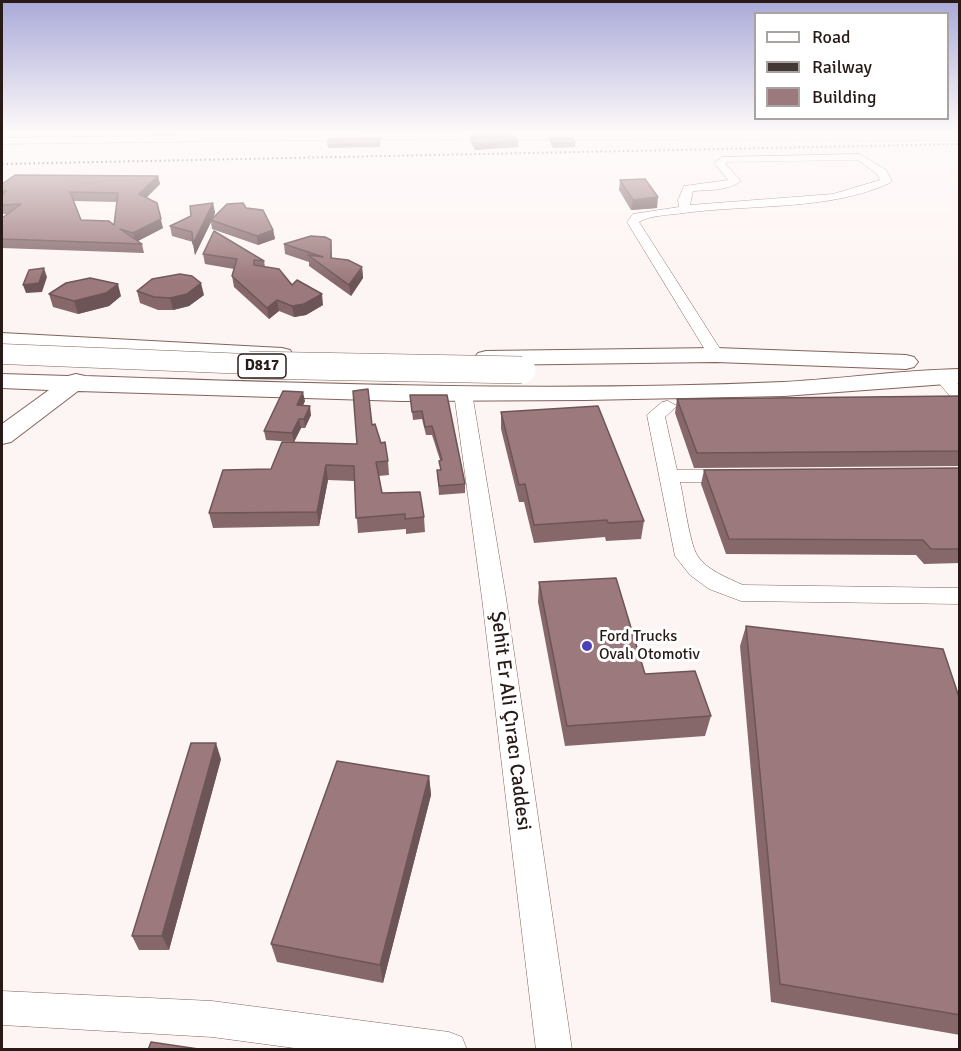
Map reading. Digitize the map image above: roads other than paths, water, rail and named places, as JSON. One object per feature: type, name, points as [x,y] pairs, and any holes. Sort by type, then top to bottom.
[{"type":"highway","points":[[2,340],[105,347],[375,357],[560,358],[716,355],[906,362]]},
{"type":"highway","points":[[2,364],[18,352],[40,343]]},
{"type":"highway","points":[[2,436],[86,374],[101,357],[105,347]]},
{"type":"highway","name":"D817","points":[[2,354],[251,366],[522,375],[906,362],[948,373]]},
{"type":"highway","name":"D817","points":[[2,364],[257,375],[948,373]]},
{"type":"highway","points":[[2,381],[69,385],[665,399],[948,373]]},
{"type":"street","points":[[685,210],[684,200],[688,188],[725,185],[732,182]]},
{"type":"street","points":[[716,355],[633,222],[637,217],[685,210],[844,195],[869,190],[884,182]]},
{"type":"street","points":[[936,401],[960,399],[948,373]]},
{"type":"street","name":"Şehit Er Ali Çıracı Caddesi","points":[[463,393],[494,598],[554,1050]]},
{"type":"street","points":[[820,403],[665,399],[656,415],[686,556],[707,577],[741,593],[960,596]]},
{"type":"street","points":[[670,476],[751,475]]},
{"type":"street","points":[[2,1008],[212,1019],[449,1050]]},
{"type":"place","name":"Ford Trucks Ovalı Otomotiv","points":[[587,646]]}]
